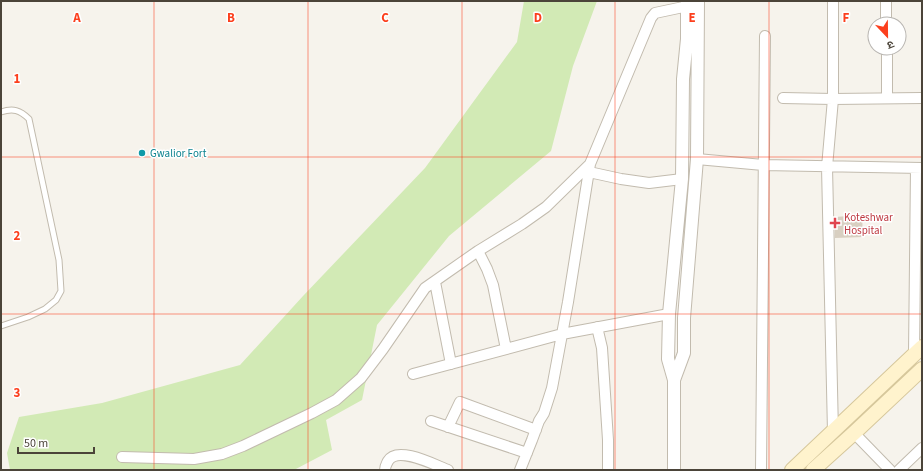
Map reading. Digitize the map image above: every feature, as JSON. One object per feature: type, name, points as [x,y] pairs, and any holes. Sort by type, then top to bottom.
[{"type":"main road","points":[[792,470],[918,351]]},
{"type":"main road","points":[[813,470],[922,369]]},
{"type":"street","points":[[833,1],[833,99],[827,167],[833,432]]},
{"type":"street","points":[[886,1],[886,16]]},
{"type":"street","points":[[674,380],[684,353],[684,318],[697,159],[691,3]]},
{"type":"street","points":[[520,470],[539,421],[544,414],[552,388],[589,168],[651,18],[655,13],[691,3]]},
{"type":"street","points":[[674,470],[674,380],[668,359],[669,314],[682,179],[683,80],[691,3]]},
{"type":"street","points":[[761,470],[765,36]]},
{"type":"street","points":[[887,56],[887,98]]},
{"type":"street","points":[[783,98],[922,98]]},
{"type":"street","points":[[697,159],[763,165],[919,168],[918,351]]},
{"type":"street","points":[[589,168],[620,179],[648,183],[682,179]]},
{"type":"street","points":[[122,457],[194,459],[222,454],[243,446],[336,400],[361,378],[426,288],[478,251],[522,224],[546,207],[589,168]]},
{"type":"street","points":[[478,251],[493,285],[506,349]]},
{"type":"street","points":[[435,282],[451,364]]},
{"type":"street","points":[[413,374],[562,334],[669,314]]},
{"type":"street","points":[[597,327],[602,348],[608,440],[608,470]]},
{"type":"street","points":[[448,427],[460,402],[536,430]]},
{"type":"street","points":[[431,421],[526,453]]},
{"type":"street","points":[[854,433],[890,470]]},
{"type":"street","points":[[899,470],[922,448]]},
{"type":"street","points":[[385,470],[385,466],[390,458],[399,454],[409,455],[448,470]]},
{"type":"lane","points":[[1,112],[13,110],[22,112],[29,119],[59,260],[61,291],[56,300],[45,309],[28,317],[1,326]]},
{"type":"green space","points":[[524,1],[597,1],[573,66],[551,151],[449,236],[377,325],[362,400],[326,420],[332,450],[294,470],[10,470],[7,453],[19,417],[102,403],[240,365],[303,296],[425,168],[517,42]]},
{"type":"building","points":[[862,215],[863,237],[835,238],[835,217]]},
{"type":"place","name":"Gwalior Fort","points":[[142,153]]},
{"type":"place","name":"Koteshwar Hospital","points":[[835,223]]}]
